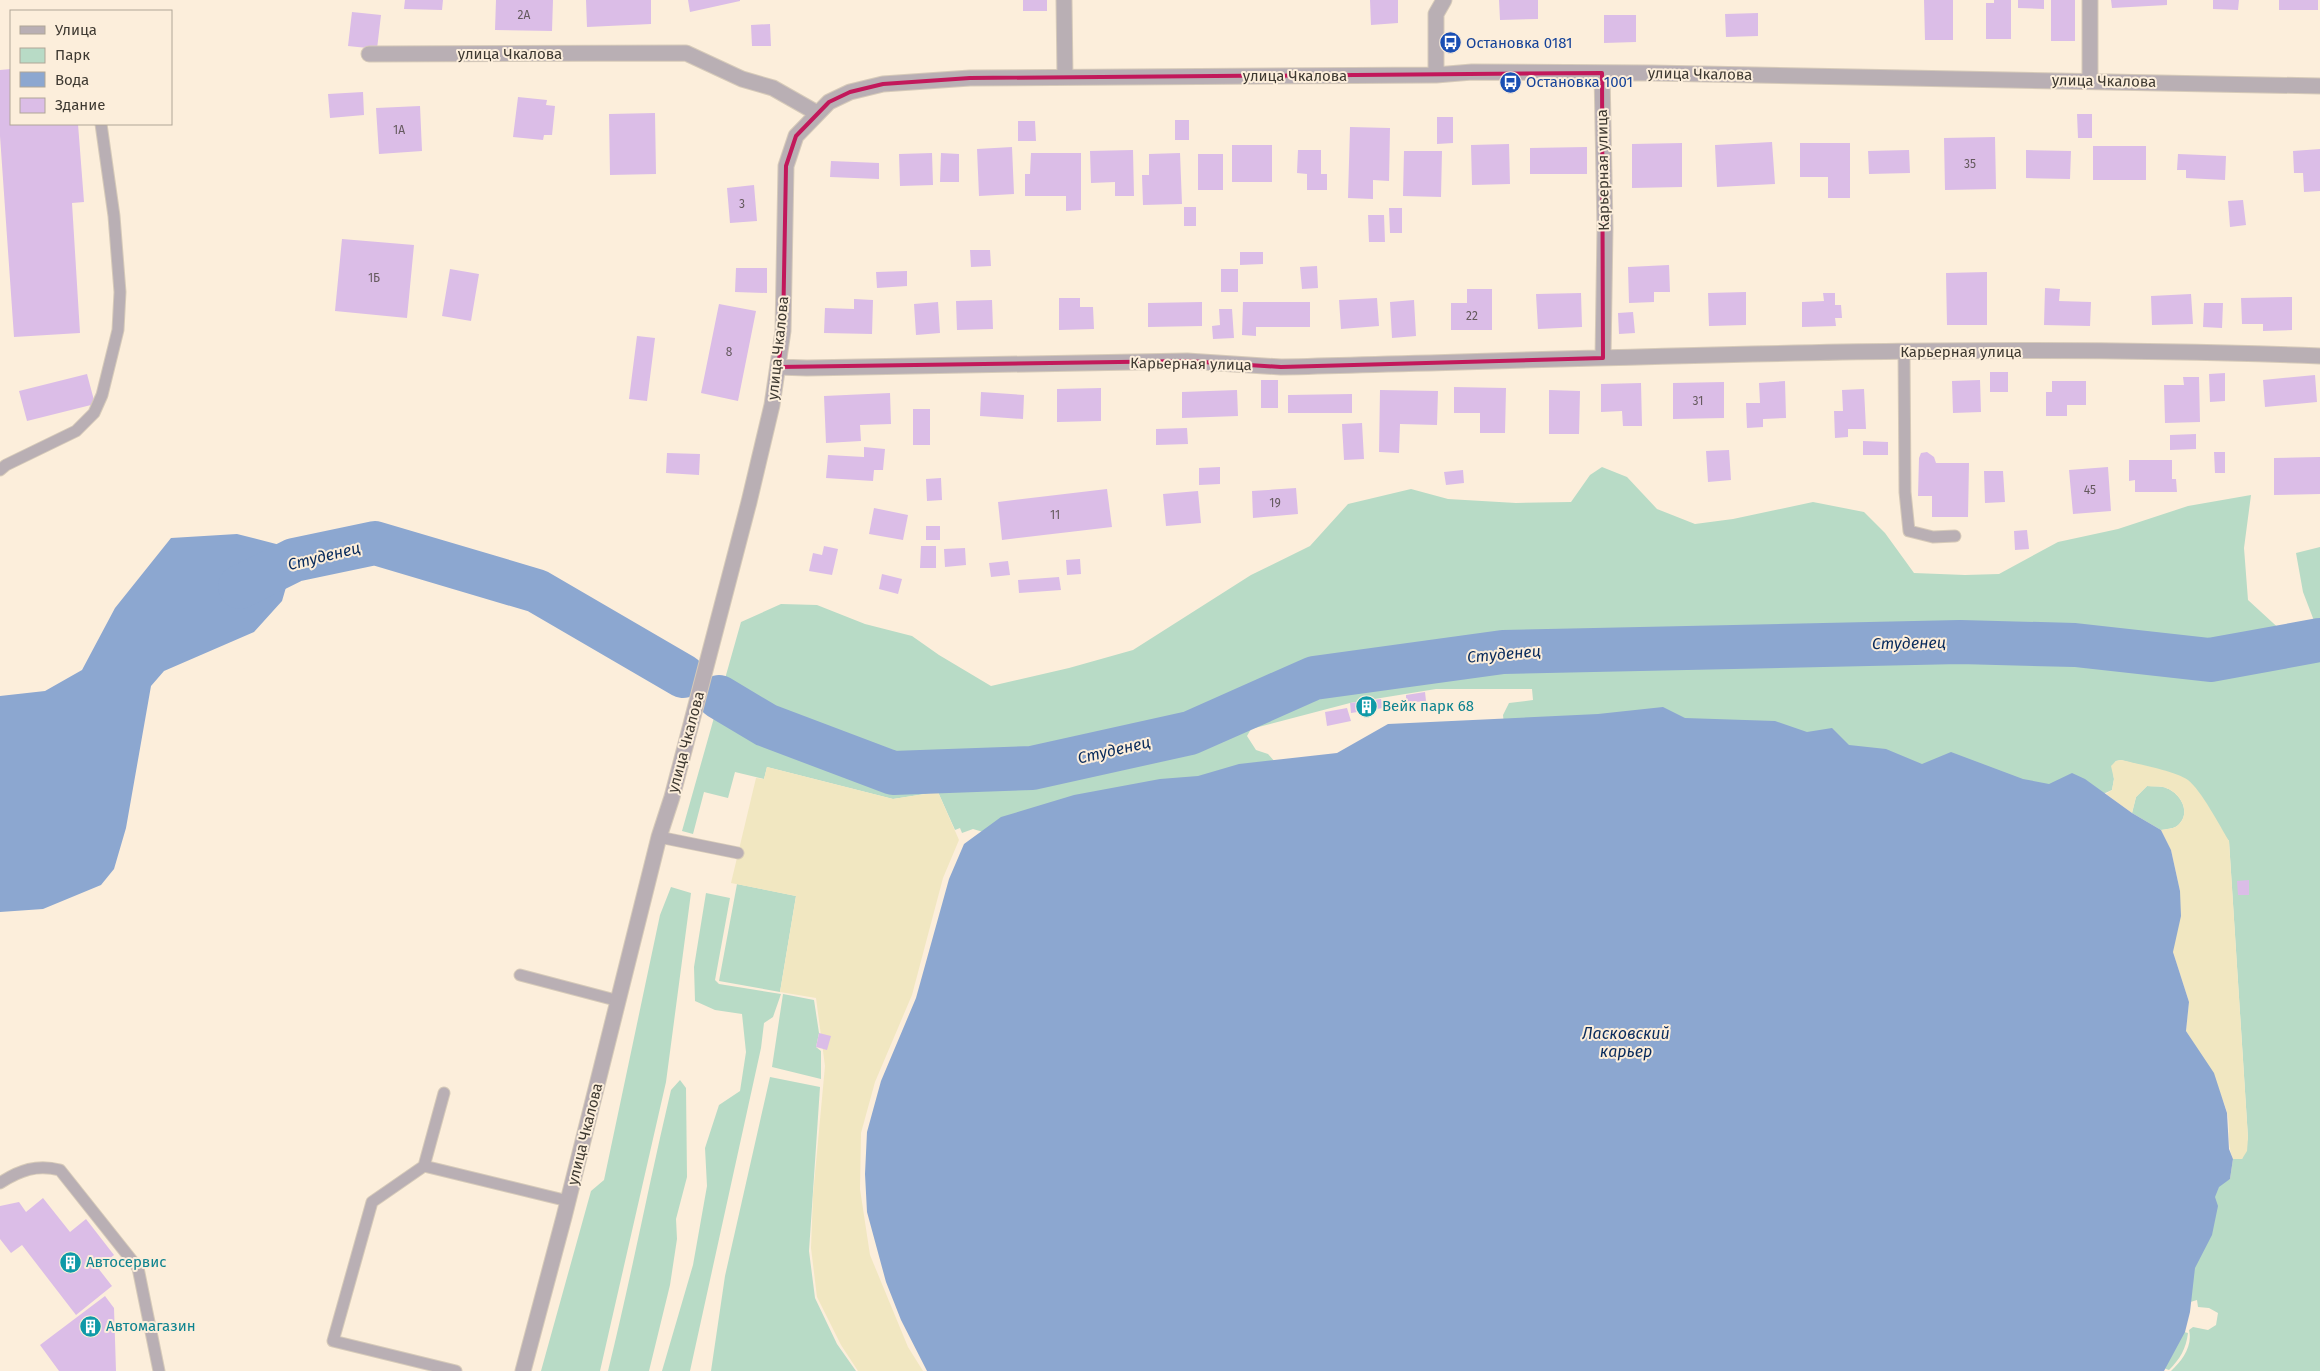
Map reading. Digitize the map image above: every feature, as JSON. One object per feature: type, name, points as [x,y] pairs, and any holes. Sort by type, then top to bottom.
[{"type":"street","points":[[1064,0],[1065,76]]},
{"type":"street","points":[[1436,75],[1436,14],[1444,0]]},
{"type":"street","points":[[2090,0],[2090,81]]},
{"type":"street","name":"улица Чкалова","points":[[369,54],[686,53],[742,79],[773,88],[817,113]]},
{"type":"street","name":"улица Чкалова","points":[[523,1371],[660,837],[762,450],[778,367],[784,302],[786,166],[796,136],[829,102],[850,92],[883,84],[970,78],[1065,76],[1436,75],[1472,72],[1602,73],[2320,86]]},
{"type":"street","name":"Карьерная улица","points":[[1602,73],[1603,358]]},
{"type":"street","name":"Карьерная улица","points":[[778,367],[827,368],[1187,361],[1281,367],[1904,351],[2241,353],[2320,356]]},
{"type":"lane","points":[[0,470],[6,465],[76,431],[94,413],[102,395],[118,330],[120,292],[114,216],[102,125]]},
{"type":"lane","points":[[1904,351],[1905,492],[1910,531],[1933,537],[1954,536]]},
{"type":"lane","points":[[660,837],[738,853]]},
{"type":"lane","points":[[520,975],[619,1001]]},
{"type":"lane","points":[[444,1093],[424,1166],[372,1202],[333,1341],[456,1371]]},
{"type":"lane","points":[[0,1184],[23,1170],[36,1166],[60,1170],[138,1268],[159,1371]]},
{"type":"lane","points":[[424,1166],[568,1201]]},
{"type":"highlighted area","points":[[1602,73],[1603,358],[1281,367],[1187,361],[778,367],[783,331],[786,166],[796,136],[829,102],[850,92],[883,84],[970,78]]},
{"type":"green space","points":[[1602,467],[1627,477],[1657,509],[1695,524],[1733,519],[1813,502],[1864,512],[1885,533],[1914,573],[1999,574],[2058,542],[2118,529],[2188,506],[2251,495],[2244,548],[2248,600],[2285,634],[2316,626],[2303,592],[2296,553],[2320,547],[2320,1371],[2171,1371],[2186,1353],[2190,1336],[2189,1330],[2193,1327],[2208,1330],[2216,1325],[2218,1313],[2209,1308],[2198,1307],[2197,1300],[2187,1303],[2192,1198],[2230,1179],[2233,1159],[2242,1159],[2248,1138],[2229,841],[2172,774],[2121,760],[2116,761],[2112,766],[2114,779],[2112,790],[2103,794],[1949,770],[1505,735],[1503,715],[1509,703],[1533,700],[1532,689],[1436,689],[1350,703],[1251,729],[1247,736],[1256,750],[1268,754],[1283,771],[990,834],[973,829],[962,833],[960,828],[955,830],[938,792],[893,799],[767,767],[764,779],[735,772],[728,798],[704,792],[693,834],[682,831],[741,622],[781,604],[817,605],[865,624],[912,636],[939,655],[991,686],[1069,668],[1133,650],[1251,575],[1310,546],[1348,504],[1411,489],[1448,499],[1516,503],[1571,502],[1590,475]]},
{"type":"green space","points":[[2147,786],[2169,789],[2179,798],[2184,809],[2184,815],[2182,821],[2177,826],[2161,830],[2132,813],[2136,797]]},
{"type":"green space","points":[[737,884],[796,896],[780,992],[719,981]]},
{"type":"green space","points":[[671,887],[691,893],[666,1082],[600,1371],[541,1371],[591,1191],[604,1180],[660,915]]},
{"type":"green space","points":[[706,893],[730,898],[715,980],[719,984],[781,994],[773,1017],[764,1023],[761,1048],[690,1371],[662,1371],[693,1265],[707,1186],[705,1148],[719,1105],[740,1091],[746,1052],[742,1014],[715,1010],[695,1001],[694,967]]},
{"type":"green space","points":[[783,994],[814,1000],[819,1033],[816,1047],[821,1051],[821,1079],[772,1067]]},
{"type":"green space","points":[[770,1077],[820,1087],[809,1251],[815,1298],[837,1344],[856,1371],[711,1371],[725,1276]]},
{"type":"green space","points":[[680,1080],[686,1088],[687,1177],[676,1219],[677,1239],[670,1285],[649,1371],[608,1371],[671,1090]]},
{"type":"green space","points":[[2165,1327],[2188,1333],[2182,1353],[2169,1370],[2161,1367]]},
{"type":"sand","points":[[2121,760],[2166,771],[2188,780],[2204,800],[2229,841],[2248,1138],[2247,1151],[2242,1159],[2233,1159],[2224,1102],[2209,1070],[2186,1031],[2189,1002],[2173,952],[2180,891],[2171,850],[2161,830],[2177,826],[2182,821],[2184,809],[2175,793],[2161,787],[2147,786],[2136,797],[2132,813],[2106,794],[2112,790],[2114,779],[2111,766],[2116,761]]},
{"type":"sand","points":[[767,767],[893,799],[938,792],[959,840],[943,878],[912,995],[875,1082],[861,1133],[860,1189],[870,1255],[908,1347],[923,1371],[858,1371],[841,1345],[817,1297],[811,1248],[813,1195],[825,1066],[816,998],[780,992],[796,896],[731,883],[756,778],[764,779]]},
{"type":"water","points":[[237,534],[280,545],[294,560],[282,601],[254,632],[164,671],[151,686],[126,828],[114,869],[101,885],[43,909],[0,912],[0,696],[45,691],[82,670],[115,608],[171,538]]},
{"type":"water","name":"Ласковский карьер","points":[[1663,707],[1685,718],[1775,721],[1807,732],[1832,728],[1849,745],[1886,749],[1922,764],[1951,752],[2023,779],[2049,784],[2072,773],[2085,779],[2132,813],[2161,830],[2171,850],[2180,891],[2181,916],[2173,952],[2189,1002],[2186,1031],[2214,1073],[2227,1113],[2229,1149],[2233,1159],[2230,1179],[2219,1187],[2215,1197],[2218,1206],[2212,1235],[2195,1268],[2190,1312],[2185,1332],[2164,1371],[927,1371],[901,1320],[886,1282],[867,1212],[865,1174],[867,1132],[881,1081],[916,998],[949,879],[964,844],[1001,817],[1074,795],[1160,779],[1198,776],[1239,764],[1337,753],[1388,724],[1598,714]]},
{"type":"building","points":[[405,0],[443,0],[442,10],[404,9]]},
{"type":"building","points":[[496,0],[553,0],[552,31],[495,30]]},
{"type":"building","points":[[586,0],[651,0],[651,24],[587,27]]},
{"type":"building","points":[[688,0],[740,0],[740,1],[690,12]]},
{"type":"building","points":[[1023,0],[1047,0],[1047,11],[1023,11]]},
{"type":"building","points":[[1370,0],[1398,0],[1398,23],[1371,25]]},
{"type":"building","points":[[1499,0],[1538,0],[1538,19],[1500,20]]},
{"type":"building","points":[[1924,0],[1953,0],[1953,40],[1925,40]]},
{"type":"building","points":[[1994,0],[2011,0],[2011,39],[1986,39],[1986,3],[1994,3]]},
{"type":"building","points":[[2018,0],[2044,0],[2044,9],[2018,8]]},
{"type":"building","points":[[2051,0],[2075,0],[2075,41],[2051,41]]},
{"type":"building","points":[[2111,0],[2167,0],[2167,5],[2112,8]]},
{"type":"building","points":[[2213,0],[2239,0],[2238,10],[2213,9]]},
{"type":"building","points":[[2279,0],[2318,0],[2318,10],[2279,10]]},
{"type":"building","points":[[352,12],[381,15],[377,49],[348,46]]},
{"type":"building","points":[[1758,13],[1758,36],[1726,37],[1725,14]]},
{"type":"building","points":[[1604,15],[1636,15],[1636,42],[1604,43]]},
{"type":"building","points":[[770,24],[771,46],[752,46],[751,25]]},
{"type":"building","points":[[10,69],[10,125],[78,125],[84,202],[72,203],[80,333],[14,337],[0,136],[0,70]]},
{"type":"building","points":[[363,92],[364,115],[330,118],[328,94]]},
{"type":"building","points":[[518,97],[547,100],[546,105],[555,106],[552,135],[544,135],[543,140],[513,137]]},
{"type":"building","points":[[420,106],[422,151],[379,154],[376,108]]},
{"type":"building","points":[[655,113],[656,174],[610,175],[609,114]]},
{"type":"building","points":[[2077,114],[2092,114],[2092,138],[2078,138]]},
{"type":"building","points":[[1437,117],[1453,117],[1453,143],[1437,144]]},
{"type":"building","points":[[1175,120],[1189,120],[1189,140],[1175,140]]},
{"type":"building","points":[[1018,121],[1035,121],[1036,141],[1018,141]]},
{"type":"building","points":[[1350,127],[1390,128],[1389,181],[1373,180],[1373,199],[1348,198]]},
{"type":"building","points":[[1995,137],[1996,189],[1945,190],[1944,138]]},
{"type":"building","points":[[1772,142],[1775,184],[1717,187],[1715,145]]},
{"type":"building","points":[[1682,143],[1682,187],[1632,188],[1632,144]]},
{"type":"building","points":[[1800,143],[1850,143],[1850,198],[1828,198],[1828,177],[1800,177]]},
{"type":"building","points":[[1509,144],[1510,184],[1472,185],[1471,145]]},
{"type":"building","points":[[1232,145],[1272,145],[1272,182],[1232,182]]},
{"type":"building","points":[[2093,146],[2146,146],[2146,180],[2093,180]]},
{"type":"building","points":[[1012,147],[1014,194],[979,196],[977,149]]},
{"type":"building","points":[[1587,147],[1587,174],[1530,174],[1530,148]]},
{"type":"building","points":[[2320,149],[2320,191],[2304,192],[2303,173],[2294,173],[2293,151]]},
{"type":"building","points":[[1133,150],[1134,196],[1115,196],[1115,182],[1091,183],[1090,151]]},
{"type":"building","points":[[1298,150],[1321,150],[1321,174],[1327,174],[1327,190],[1307,190],[1307,174],[1297,173]]},
{"type":"building","points":[[1909,150],[1910,173],[1869,174],[1868,151]]},
{"type":"building","points":[[2026,150],[2071,151],[2070,179],[2026,178]]},
{"type":"building","points":[[1404,151],[1442,151],[1441,197],[1403,196]]},
{"type":"building","points":[[932,153],[933,185],[900,186],[899,154]]},
{"type":"building","points":[[941,153],[959,154],[959,182],[940,182]]},
{"type":"building","points":[[1031,153],[1081,153],[1081,210],[1066,211],[1066,196],[1025,196],[1025,174],[1030,174]]},
{"type":"building","points":[[1180,153],[1182,204],[1143,205],[1142,175],[1149,175],[1149,154]]},
{"type":"building","points":[[1198,154],[1223,154],[1223,190],[1198,190]]},
{"type":"building","points":[[2178,154],[2226,156],[2225,180],[2186,178],[2186,170],[2177,170]]},
{"type":"building","points":[[831,161],[879,163],[879,179],[830,177]]},
{"type":"building","points":[[754,185],[757,221],[730,223],[727,188]]},
{"type":"building","points":[[2243,200],[2246,225],[2230,227],[2228,201]]},
{"type":"building","points":[[1184,207],[1196,207],[1196,226],[1184,226]]},
{"type":"building","points":[[1389,208],[1402,208],[1402,233],[1390,233]]},
{"type":"building","points":[[1368,215],[1384,215],[1385,242],[1369,242]]},
{"type":"building","points":[[342,239],[414,245],[407,318],[335,311]]},
{"type":"building","points":[[970,250],[990,250],[991,266],[971,267]]},
{"type":"building","points":[[1240,252],[1263,252],[1263,264],[1240,265]]},
{"type":"building","points":[[1669,265],[1670,292],[1654,292],[1654,302],[1629,303],[1628,267]]},
{"type":"building","points":[[1317,266],[1318,288],[1302,289],[1300,267]]},
{"type":"building","points":[[736,268],[767,268],[767,293],[735,292]]},
{"type":"building","points":[[450,269],[479,274],[471,321],[442,316]]},
{"type":"building","points":[[1221,269],[1238,269],[1238,292],[1221,292]]},
{"type":"building","points":[[907,271],[907,286],[877,288],[876,272]]},
{"type":"building","points":[[1987,272],[1987,325],[1947,325],[1946,273]]},
{"type":"building","points":[[2045,288],[2060,289],[2059,301],[2091,302],[2090,326],[2044,325]]},
{"type":"building","points":[[1467,289],[1492,289],[1492,330],[1451,330],[1451,303],[1467,303]]},
{"type":"building","points":[[1746,292],[1746,325],[1709,326],[1708,293]]},
{"type":"building","points":[[1581,293],[1582,327],[1538,329],[1536,294]]},
{"type":"building","points":[[1823,293],[1835,293],[1835,305],[1841,305],[1842,318],[1835,318],[1836,326],[1802,327],[1802,302],[1824,301]]},
{"type":"building","points":[[2191,294],[2193,324],[2152,325],[2151,296]]},
{"type":"building","points":[[2292,297],[2292,330],[2263,331],[2263,324],[2242,324],[2241,298]]},
{"type":"building","points":[[1059,298],[1080,298],[1080,307],[1093,307],[1094,329],[1059,330]]},
{"type":"building","points":[[1377,298],[1379,326],[1341,329],[1339,300]]},
{"type":"building","points":[[854,299],[873,300],[872,334],[824,333],[825,308],[854,309]]},
{"type":"building","points":[[992,300],[993,329],[957,330],[956,301]]},
{"type":"building","points":[[1414,300],[1416,336],[1392,338],[1390,302]]},
{"type":"building","points":[[938,302],[940,333],[916,335],[914,304]]},
{"type":"building","points":[[1202,302],[1202,326],[1148,327],[1148,303]]},
{"type":"building","points":[[1243,302],[1310,302],[1310,327],[1256,327],[1256,336],[1242,335]]},
{"type":"building","points":[[2204,303],[2223,303],[2222,328],[2203,327]]},
{"type":"building","points":[[719,304],[756,311],[738,401],[701,393]]},
{"type":"building","points":[[1219,309],[1232,309],[1234,338],[1213,339],[1212,326],[1220,325]]},
{"type":"building","points":[[1633,312],[1635,333],[1619,334],[1618,313]]},
{"type":"building","points":[[637,336],[655,338],[647,401],[629,399]]},
{"type":"building","points":[[1990,372],[2008,372],[2008,392],[1990,392]]},
{"type":"building","points":[[2225,373],[2225,401],[2210,402],[2209,374]]},
{"type":"building","points":[[87,374],[95,404],[27,421],[19,391]]},
{"type":"building","points":[[2315,375],[2317,402],[2265,407],[2263,380]]},
{"type":"building","points":[[2183,377],[2199,377],[2200,422],[2165,423],[2164,385],[2184,385]]},
{"type":"building","points":[[1261,380],[1278,380],[1278,408],[1261,408]]},
{"type":"building","points":[[1980,380],[1981,412],[1953,413],[1952,381]]},
{"type":"building","points":[[1785,381],[1786,418],[1763,419],[1763,427],[1747,428],[1746,403],[1760,403],[1759,383]]},
{"type":"building","points":[[2052,381],[2086,381],[2086,405],[2067,405],[2067,416],[2046,416],[2046,392],[2052,392]]},
{"type":"building","points":[[1724,382],[1724,418],[1673,419],[1673,383]]},
{"type":"building","points":[[1641,383],[1642,426],[1623,426],[1622,411],[1601,412],[1601,384]]},
{"type":"building","points":[[1454,387],[1506,388],[1505,433],[1480,433],[1480,413],[1454,413]]},
{"type":"building","points":[[1101,388],[1101,421],[1057,422],[1057,389]]},
{"type":"building","points":[[1864,389],[1866,429],[1848,429],[1848,437],[1835,438],[1834,411],[1843,411],[1842,390]]},
{"type":"building","points":[[1237,390],[1238,416],[1182,418],[1182,392]]},
{"type":"building","points":[[1380,390],[1438,391],[1437,425],[1400,424],[1399,453],[1379,452]]},
{"type":"building","points":[[1549,390],[1580,391],[1579,434],[1549,434]]},
{"type":"building","points":[[981,392],[1024,395],[1023,419],[980,416]]},
{"type":"building","points":[[890,393],[891,424],[860,425],[861,441],[826,443],[824,396]]},
{"type":"building","points":[[1352,394],[1352,413],[1288,413],[1288,395]]},
{"type":"building","points":[[913,409],[930,409],[930,445],[913,445]]},
{"type":"building","points":[[1362,423],[1364,459],[1344,460],[1342,424]]},
{"type":"building","points":[[1187,428],[1188,444],[1156,445],[1156,429]]},
{"type":"building","points":[[2196,434],[2196,449],[2170,450],[2170,435]]},
{"type":"building","points":[[1863,441],[1888,442],[1888,455],[1863,455]]},
{"type":"building","points":[[864,447],[885,449],[883,470],[874,470],[873,481],[826,478],[828,455],[864,457]]},
{"type":"building","points":[[1729,450],[1731,480],[1708,482],[1706,451]]},
{"type":"building","points":[[1927,452],[1934,457],[1936,463],[1969,463],[1968,517],[1932,517],[1932,496],[1918,496],[1919,458],[1921,453]]},
{"type":"building","points":[[2214,452],[2225,452],[2225,473],[2215,473]]},
{"type":"building","points":[[667,453],[700,454],[699,475],[666,473]]},
{"type":"building","points":[[2320,457],[2320,494],[2274,495],[2274,458]]},
{"type":"building","points":[[2129,460],[2172,460],[2172,479],[2176,479],[2177,492],[2135,492],[2135,480],[2129,481]]},
{"type":"building","points":[[1220,467],[1220,484],[1199,485],[1199,468]]},
{"type":"building","points":[[2108,467],[2111,511],[2073,514],[2069,470]]},
{"type":"building","points":[[1463,470],[1464,483],[1446,485],[1444,472]]},
{"type":"building","points":[[1984,471],[2003,471],[2005,502],[1985,503]]},
{"type":"building","points":[[941,478],[942,500],[927,501],[926,479]]},
{"type":"building","points":[[1296,488],[1298,514],[1253,518],[1252,491]]},
{"type":"building","points":[[1107,489],[1112,527],[1002,540],[998,502]]},
{"type":"building","points":[[1198,491],[1201,523],[1166,526],[1163,494]]},
{"type":"building","points":[[874,508],[908,515],[903,540],[869,534]]},
{"type":"building","points":[[926,526],[940,526],[940,540],[926,540]]},
{"type":"building","points":[[2027,530],[2029,549],[2015,550],[2014,531]]},
{"type":"building","points":[[824,546],[838,549],[832,575],[809,571],[813,553],[822,555]]},
{"type":"building","points":[[921,546],[936,546],[936,568],[920,568]]},
{"type":"building","points":[[965,548],[966,565],[945,567],[944,549]]},
{"type":"building","points":[[1080,559],[1081,574],[1067,575],[1066,560]]},
{"type":"building","points":[[1008,561],[1010,575],[991,577],[989,563]]},
{"type":"building","points":[[882,574],[902,579],[898,594],[879,589]]},
{"type":"building","points":[[1059,577],[1061,590],[1019,593],[1018,580]]},
{"type":"building","points":[[1425,692],[1426,701],[1406,703],[1406,695]]},
{"type":"building","name":"Вейк парк 68","points":[[1381,699],[1383,708],[1351,713],[1350,703]]},
{"type":"building","points":[[1347,708],[1351,721],[1327,726],[1325,712]]},
{"type":"building","points":[[2249,880],[2249,895],[2238,895],[2237,881]]},
{"type":"building","points":[[819,1033],[831,1036],[827,1050],[816,1047]]},
{"type":"building","name":"Автосервис","points":[[43,1198],[70,1232],[86,1219],[114,1255],[98,1268],[112,1286],[76,1315],[22,1245],[11,1253],[0,1239],[0,1206],[19,1202],[26,1212]]},
{"type":"building","name":"Автомагазин","points":[[105,1296],[114,1308],[116,1371],[59,1371],[40,1345]]},
{"type":"waterway","name":"Студенец","points":[[240,587],[294,560],[375,543],[537,591],[683,676]]},
{"type":"waterway","name":"Студенец","points":[[719,697],[766,725],[893,773],[1032,768],[1190,733],[1314,678],[1503,652],[1960,642],[2075,645],[2210,660],[2320,640]]},
{"type":"place","name":"Остановка 0181","points":[[1450,43]]},
{"type":"place","name":"Остановка 1001","points":[[1510,82]]},
{"type":"place","name":"Вейк парк 68","points":[[1366,706]]},
{"type":"place","name":"Автосервис","points":[[70,1262]]},
{"type":"place","name":"Автомагазин","points":[[90,1326]]}]
